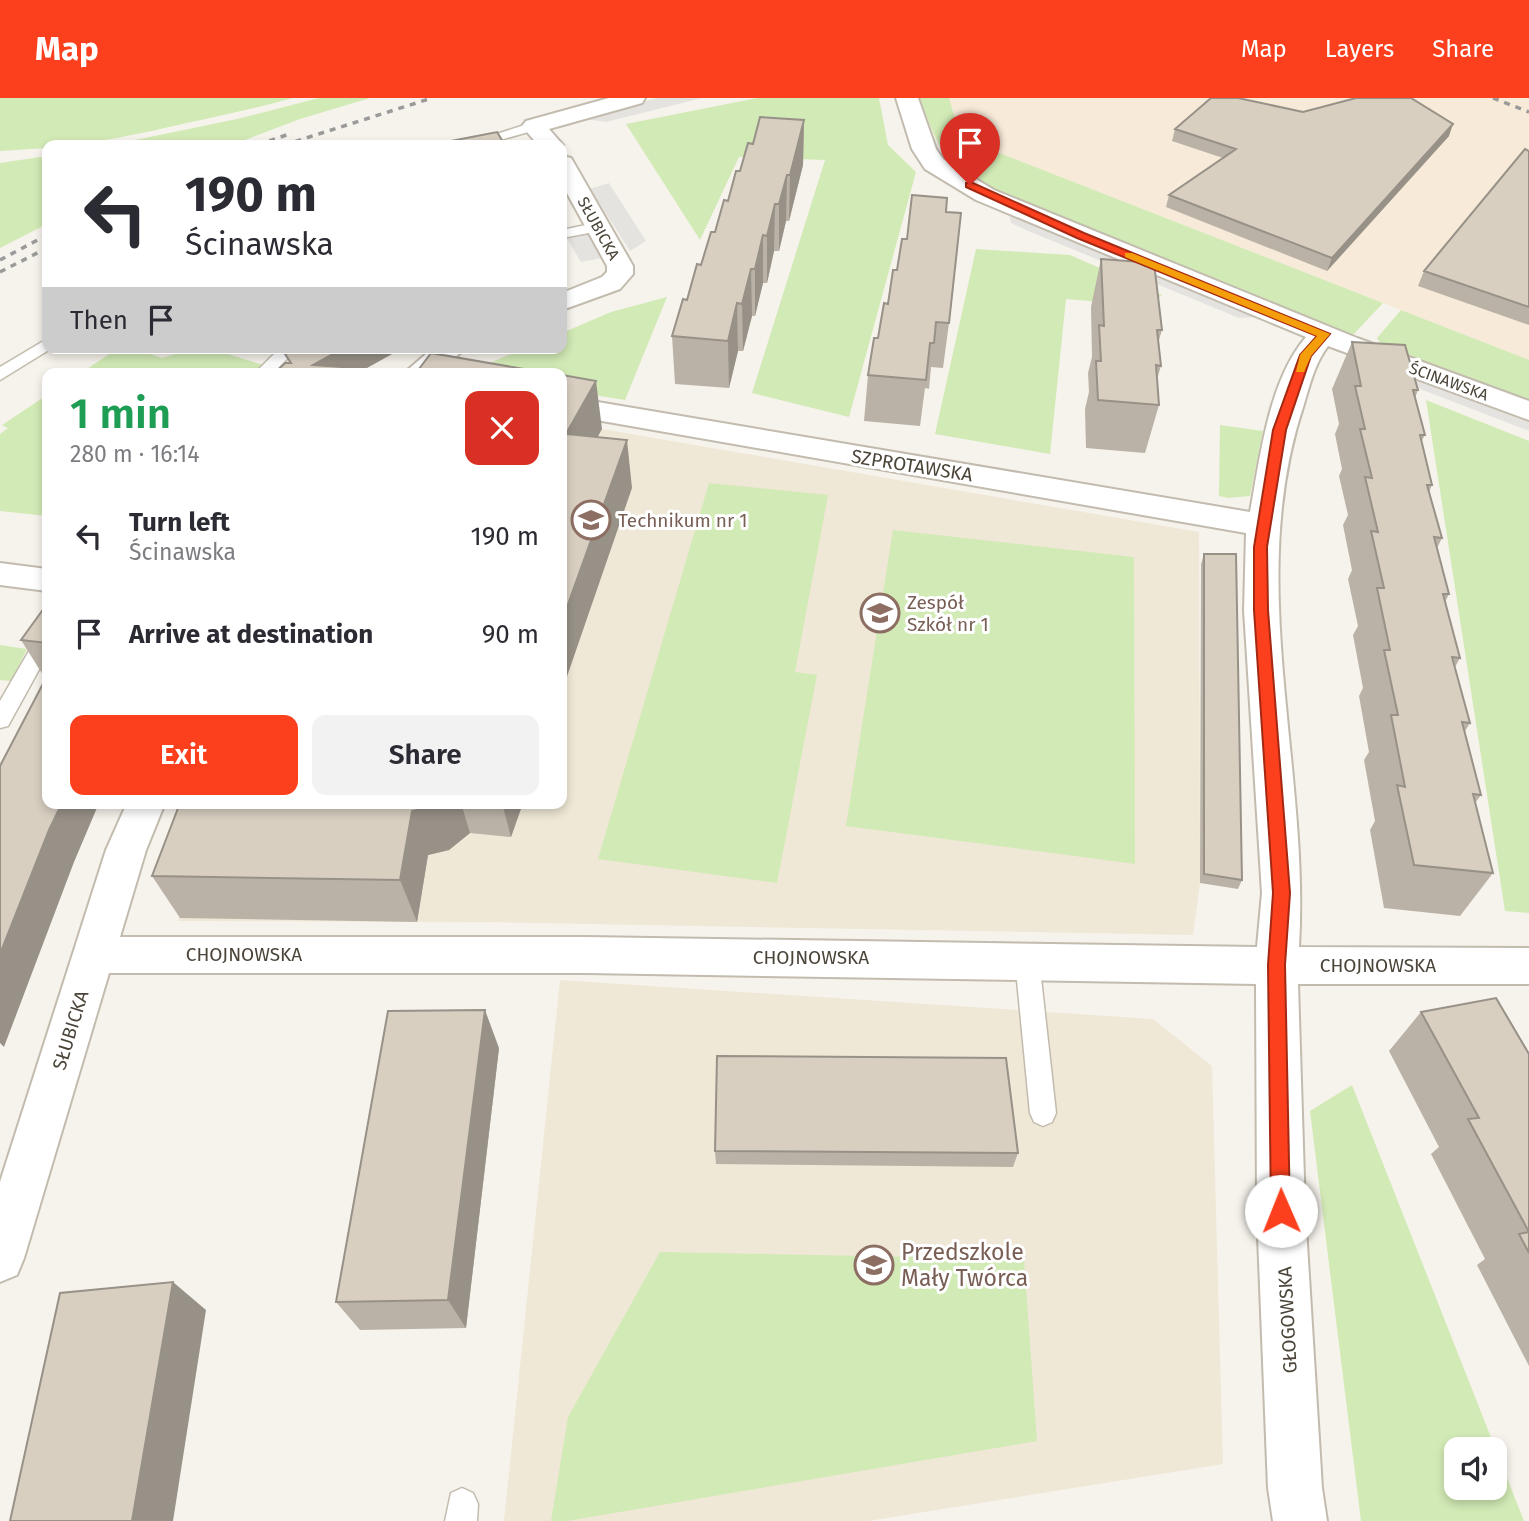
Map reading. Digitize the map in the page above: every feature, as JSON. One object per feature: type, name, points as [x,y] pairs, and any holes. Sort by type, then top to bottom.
[{"type":"street","points":[[546,140],[534,127],[634,98]]},
{"type":"street","name":"ŚCINAWSKA","points":[[907,98],[924,149],[934,164],[985,195],[1324,334],[1529,411]]},
{"type":"street","name":"SŁUBICKA","points":[[567,171],[617,256],[620,274],[611,283],[567,300]]},
{"type":"street","name":"GŁOGOWSKA","points":[[1300,1521],[1295,1488],[1281,1211],[1277,965],[1282,893],[1261,610],[1263,525],[1280,430],[1306,355],[1324,334]]},
{"type":"street","points":[[425,368],[444,354]]},
{"type":"street","name":"SZPROTAWSKA","points":[[567,406],[1263,525]]},
{"type":"street","points":[[0,574],[42,579]]},
{"type":"street","name":"SŁUBICKA","points":[[0,1258],[126,850],[143,809]]},
{"type":"street","name":"CHOJNOWSKA","points":[[93,955],[536,955],[1277,965],[1529,965]]},
{"type":"lane","points":[[487,140],[534,127]]},
{"type":"lane","points":[[567,233],[600,227]]},
{"type":"lane","points":[[0,374],[42,347]]},
{"type":"lane","points":[[268,368],[284,354]]},
{"type":"lane","points":[[0,720],[42,646]]},
{"type":"lane","points":[[1027,960],[1042,1113]]},
{"type":"shaded area","points":[[657,98],[702,98],[606,122],[579,118]]},
{"type":"shaded area","points":[[949,98],[1529,98],[1529,360],[961,138]]},
{"type":"shaded area","points":[[609,183],[646,241],[630,251],[590,189]]},
{"type":"shaded area","points":[[1009,215],[1256,317],[1239,318],[1026,230],[1011,223]]},
{"type":"shaded area","points":[[588,233],[602,258],[581,262],[567,237]]},
{"type":"shaded area","points":[[1393,371],[1529,422],[1529,431],[1402,382]]},
{"type":"shaded area","name":"Zespół Szkół nr 1","points":[[567,423],[1199,532],[1200,883],[1193,935],[480,922],[178,921],[216,809],[567,809]]},
{"type":"shaded area","name":"Przedszkole Mały Twórca","points":[[560,980],[1153,1019],[1212,1066],[1223,1464],[868,1521],[504,1521]]},
{"type":"green space","points":[[0,98],[293,98],[118,138],[42,140],[42,148],[0,151]]},
{"type":"green space","points":[[319,98],[370,98],[300,119],[245,140],[135,140],[237,119]]},
{"type":"green space","points":[[757,98],[879,98],[888,145],[916,172],[849,417],[752,393],[825,160],[739,157],[700,240],[626,124]]},
{"type":"green space","points":[[920,98],[949,98],[961,138],[1383,303],[1353,335],[1004,193],[970,175],[948,158],[934,134]]},
{"type":"green space","points":[[42,157],[42,227],[0,248],[0,163]]},
{"type":"green space","points":[[976,249],[1070,255],[1162,295],[1149,306],[1066,299],[1050,454],[935,434]]},
{"type":"green space","points":[[667,297],[625,400],[567,391],[567,368],[478,368],[511,354],[567,354],[567,331],[611,312]]},
{"type":"green space","points":[[1401,310],[1529,360],[1529,399],[1383,347],[1377,338]]},
{"type":"green space","points":[[109,354],[150,354],[162,358],[175,354],[227,354],[263,365],[260,368],[88,368]]},
{"type":"green space","points":[[42,398],[42,515],[0,511],[0,434],[8,428],[2,425]]},
{"type":"green space","points":[[1426,400],[1529,441],[1529,913],[1505,911]]},
{"type":"green space","points":[[1220,425],[1263,431],[1250,496],[1219,496]]},
{"type":"green space","points":[[709,483],[828,495],[795,672],[817,675],[777,883],[598,859]]},
{"type":"green space","points":[[893,530],[1134,557],[1135,864],[846,826]]},
{"type":"green space","points":[[0,645],[27,649],[11,681],[0,680]]},
{"type":"green space","points":[[1352,1085],[1491,1437],[1444,1437],[1444,1500],[1507,1500],[1507,1478],[1524,1521],[1361,1521],[1310,1111]]},
{"type":"green space","points":[[660,1252],[1024,1259],[1037,1441],[567,1521],[551,1521],[568,1417]]},
{"type":"building","points":[[1211,98],[1238,98],[1303,112],[1356,98],[1411,98],[1453,124],[1332,258],[1169,195],[1236,149],[1175,129]]},
{"type":"building","points":[[760,117],[804,120],[790,175],[787,175],[779,204],[775,204],[767,236],[763,235],[755,269],[751,269],[742,304],[737,303],[728,341],[672,336],[683,299],[687,300],[697,264],[701,265],[711,232],[715,232],[724,200],[728,201],[736,171],[740,171],[748,143],[753,144]]},
{"type":"building","points":[[497,132],[502,140],[456,140]]},
{"type":"building","points":[[1525,149],[1529,151],[1529,307],[1424,271]]},
{"type":"building","points":[[912,195],[947,198],[946,212],[961,213],[949,323],[936,322],[934,343],[930,343],[926,380],[868,375],[874,338],[878,338],[884,303],[888,304],[893,270],[897,270],[902,239],[907,239]]},
{"type":"building","points":[[1101,259],[1154,263],[1162,330],[1157,330],[1161,366],[1156,365],[1159,405],[1098,400],[1096,361],[1101,361],[1099,325],[1104,326]]},
{"type":"building","points":[[1352,342],[1405,345],[1418,390],[1413,390],[1425,435],[1420,435],[1432,485],[1427,485],[1442,538],[1434,537],[1449,594],[1443,594],[1460,658],[1452,657],[1470,723],[1462,722],[1481,795],[1473,794],[1493,873],[1414,865],[1397,785],[1405,787],[1391,715],[1398,715],[1384,650],[1390,650],[1377,588],[1384,588],[1371,531],[1378,532],[1365,477],[1372,478],[1360,429],[1365,429],[1355,386],[1361,386]]},
{"type":"building","points":[[285,354],[333,354],[313,365],[342,367],[280,368],[285,363],[291,363]]},
{"type":"building","points":[[430,354],[437,354],[518,368],[420,368]]},
{"type":"building","points":[[567,376],[596,381],[567,432]]},
{"type":"building","points":[[567,434],[627,440],[567,607]]},
{"type":"building","points":[[1204,554],[1236,554],[1242,880],[1204,874]]},
{"type":"building","points":[[42,611],[42,642],[21,640]]},
{"type":"building","points":[[42,686],[42,809],[59,809],[0,954],[0,766]]},
{"type":"building","points":[[178,809],[421,809],[412,811],[400,880],[152,876]]},
{"type":"building","points":[[1496,998],[1529,1054],[1529,1232],[1468,1119],[1479,1118],[1421,1012]]},
{"type":"building","points":[[485,1010],[448,1300],[336,1302],[388,1011]]},
{"type":"building","points":[[717,1056],[1006,1058],[1018,1153],[715,1151]]},
{"type":"building","points":[[1529,1232],[1529,1253],[1519,1234]]},
{"type":"building","points":[[173,1282],[132,1521],[10,1521],[60,1293]]},
{"type":"railway","points":[[300,140],[432,98]]},
{"type":"railway","points":[[1493,98],[1529,112]]},
{"type":"railway","points":[[272,140],[292,133]]},
{"type":"railway","points":[[0,260],[42,238]]},
{"type":"railway","points":[[0,272],[42,251]]},
{"type":"slow traffic","points":[[1128,255],[1324,334],[1306,355],[1300,370]]},
{"type":"place","name":"Technikum nr 1","points":[[591,520]]},
{"type":"place","name":"Zespół Szkół nr 1","points":[[880,613]]},
{"type":"place","name":"Przedszkole Mały Twórca","points":[[874,1265]]},
{"type":"route","points":[[970,185],[985,195],[1080,236],[1324,334],[1306,355],[1280,430],[1260,547],[1261,610],[1282,893],[1277,965],[1281,1211]]}]
